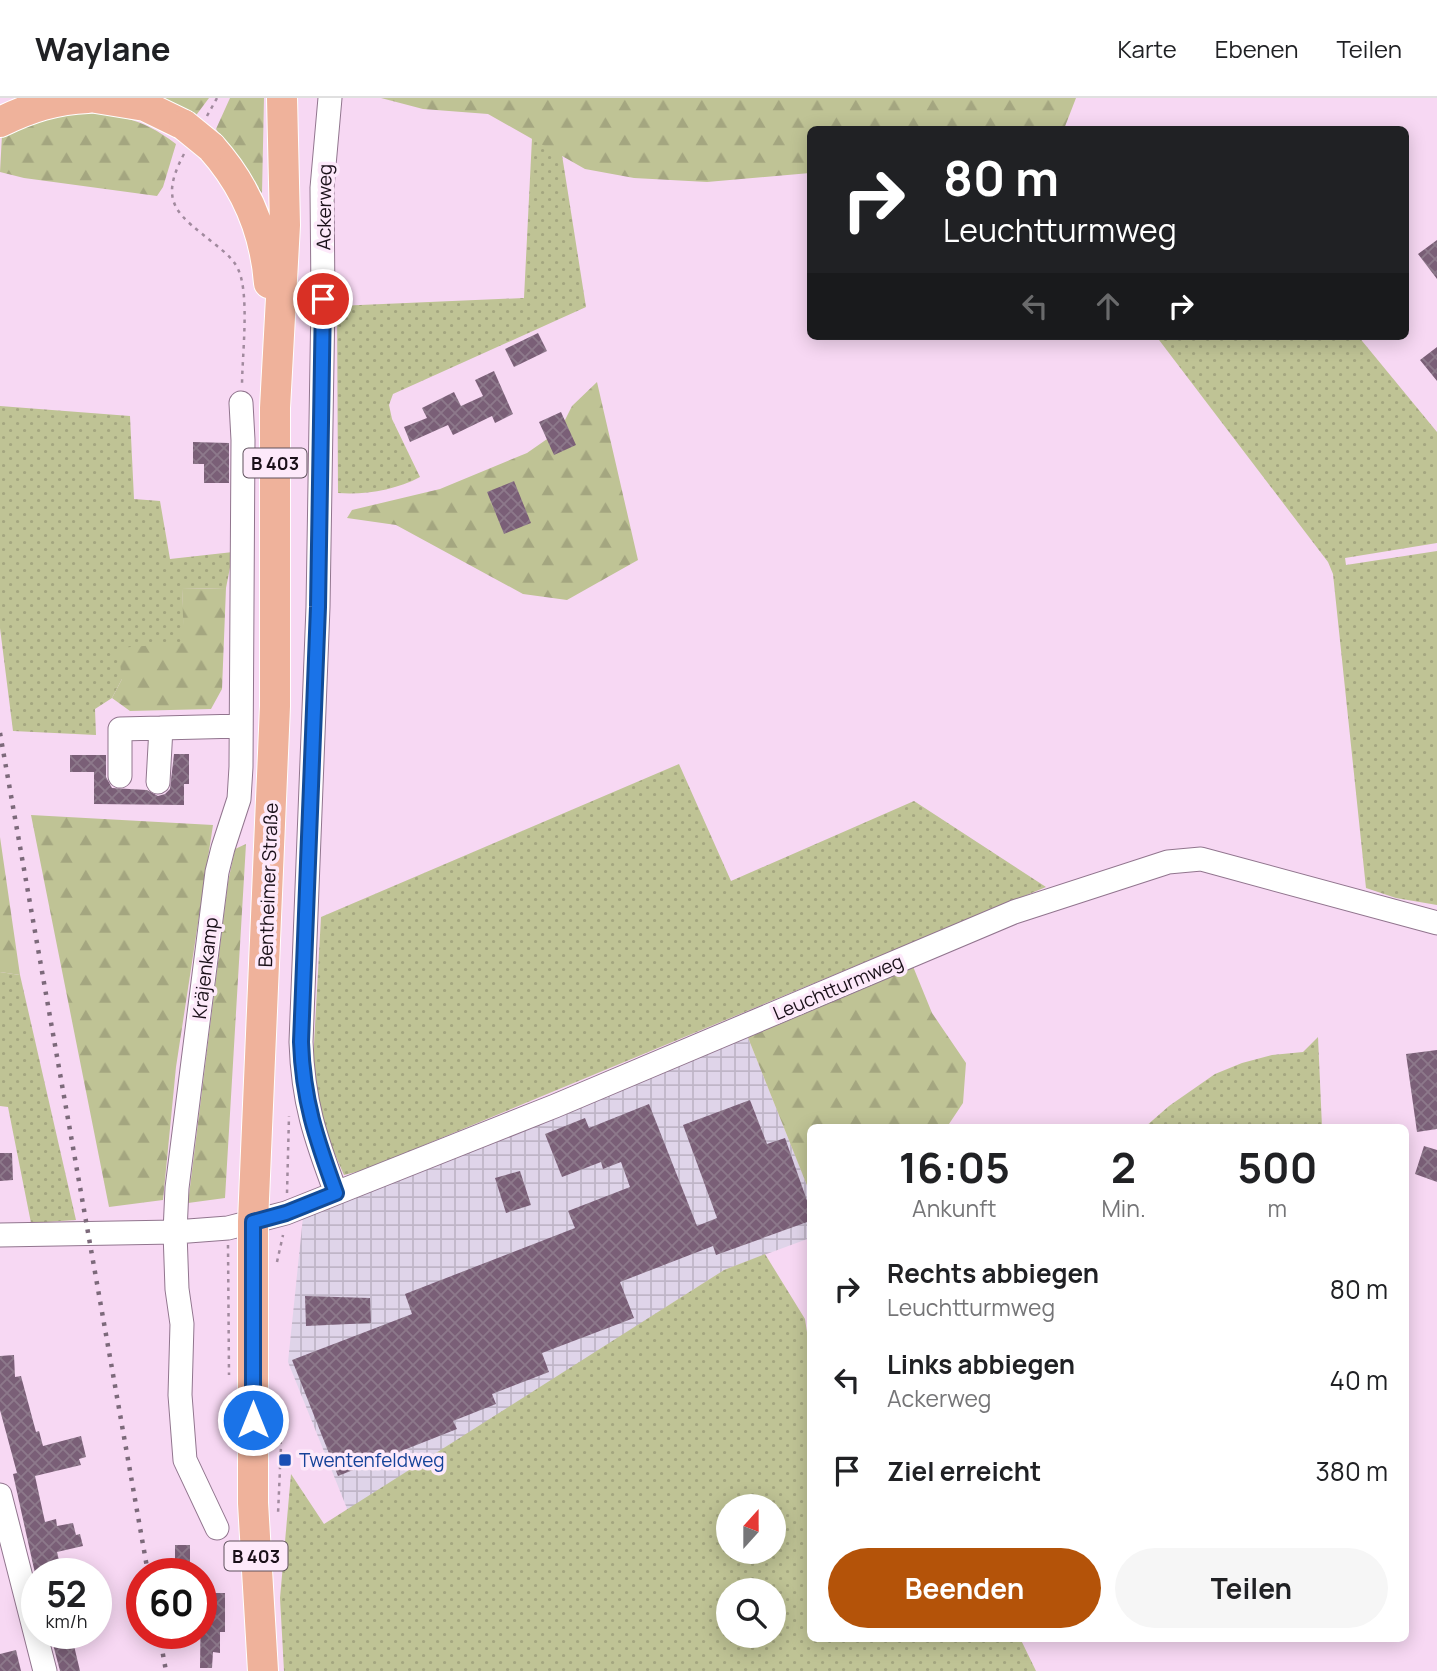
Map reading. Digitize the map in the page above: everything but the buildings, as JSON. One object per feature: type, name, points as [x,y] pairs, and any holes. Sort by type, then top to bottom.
[{"type":"main road","points":[[0,122],[39,105],[88,98]]},
{"type":"main road","points":[[96,98],[145,106],[196,136],[238,181],[260,230],[267,263],[277,377]]},
{"type":"main road","name":"Bentheimer Straße","points":[[263,1671],[253,1503],[253,1222],[275,706],[275,408],[285,225],[282,98]]},
{"type":"main road","points":[[285,225],[296,98]]},
{"type":"street","name":"Ackerweg","points":[[330,98],[322,188],[318,607],[301,1042],[302,1075],[311,1121],[336,1193]]},
{"type":"street","name":"Kräjenkamp","points":[[217,1528],[185,1460],[180,1395],[183,1324],[177,1289],[175,1232],[177,1188],[218,872],[239,799],[243,440],[241,403]]},
{"type":"street","points":[[120,776],[120,729],[241,726]]},
{"type":"street","points":[[158,782],[161,728]]},
{"type":"street","name":"Leuchtturmweg","points":[[253,1222],[286,1213],[555,1106],[1014,912],[1168,862],[1201,859],[1437,923]]},
{"type":"street","points":[[0,1235],[175,1232],[228,1228],[253,1222]]},
{"type":"street","points":[[0,1495],[45,1671]]},
{"type":"path","points":[[217,98],[171,185],[173,203],[181,218],[231,258],[238,268],[243,286],[241,403]]},
{"type":"shaded area","points":[[745,1030],[807,1185],[807,1239],[724,1270],[348,1511],[288,1362],[303,1217]]},
{"type":"green space","points":[[147,98],[209,98],[194,118]]},
{"type":"green space","points":[[230,98],[264,98],[262,193],[249,180],[216,129]]},
{"type":"green space","points":[[381,98],[1076,98],[1065,126],[807,126],[807,173],[707,182],[634,178],[585,169],[488,114],[423,109]]},
{"type":"green space","points":[[69,112],[126,118],[150,127],[176,144],[163,187],[157,196],[24,178],[0,172],[2,135],[9,130]]},
{"type":"green space","points":[[532,138],[562,155],[586,307],[393,394],[389,405],[392,419],[420,477],[380,491],[338,493],[337,306],[524,298]]},
{"type":"green space","points":[[1159,340],[1361,340],[1437,432],[1437,543],[1345,558],[1346,565],[1437,551],[1437,905],[1396,898],[1366,888],[1333,574],[1328,562]]},
{"type":"green space","points":[[597,382],[638,560],[567,600],[523,594],[396,525],[347,518],[352,510],[440,489],[527,453],[560,430],[572,406]]},
{"type":"green space","points":[[0,406],[130,416],[134,499],[160,501],[170,559],[233,552],[226,588],[182,589],[185,643],[122,679],[112,698],[95,709],[96,735],[13,731],[0,628]]},
{"type":"green space","points":[[226,588],[222,689],[211,709],[130,711],[112,698],[122,679],[118,648],[184,643],[182,589]]},
{"type":"green space","points":[[679,764],[731,881],[914,801],[1046,887],[364,1170],[344,1175],[324,1129],[316,1096],[313,1062],[321,917]]},
{"type":"green space","points":[[31,815],[213,825],[176,1067],[163,1200],[109,1207]]},
{"type":"green space","points":[[0,837],[20,975],[0,972]]},
{"type":"green space","points":[[246,844],[225,1198],[188,1203],[228,882],[235,849]]},
{"type":"green space","points":[[912,964],[932,1013],[966,1063],[963,1103],[949,1124],[807,1124],[807,1185],[745,1030]]},
{"type":"green space","points":[[0,972],[20,975],[76,1220],[31,1223],[8,1107],[0,1106]]},
{"type":"green space","points":[[1318,1037],[1322,1124],[1148,1124],[1215,1074],[1272,1055],[1303,1052]]},
{"type":"green space","points":[[765,1254],[805,1319],[807,1332],[807,1642],[1022,1642],[1036,1671],[284,1671],[280,1598],[291,1474],[324,1524],[724,1270]]},
{"type":"railway","points":[[0,733],[145,1558]]},
{"type":"railway","points":[[162,1649],[166,1671]]},
{"type":"place","name":"Twentenfeldweg","points":[[285,1460]]},
{"type":"route","points":[[253,1420],[253,1222],[286,1213],[336,1193],[316,1139],[305,1097],[301,1042],[318,607],[323,299]]}]
